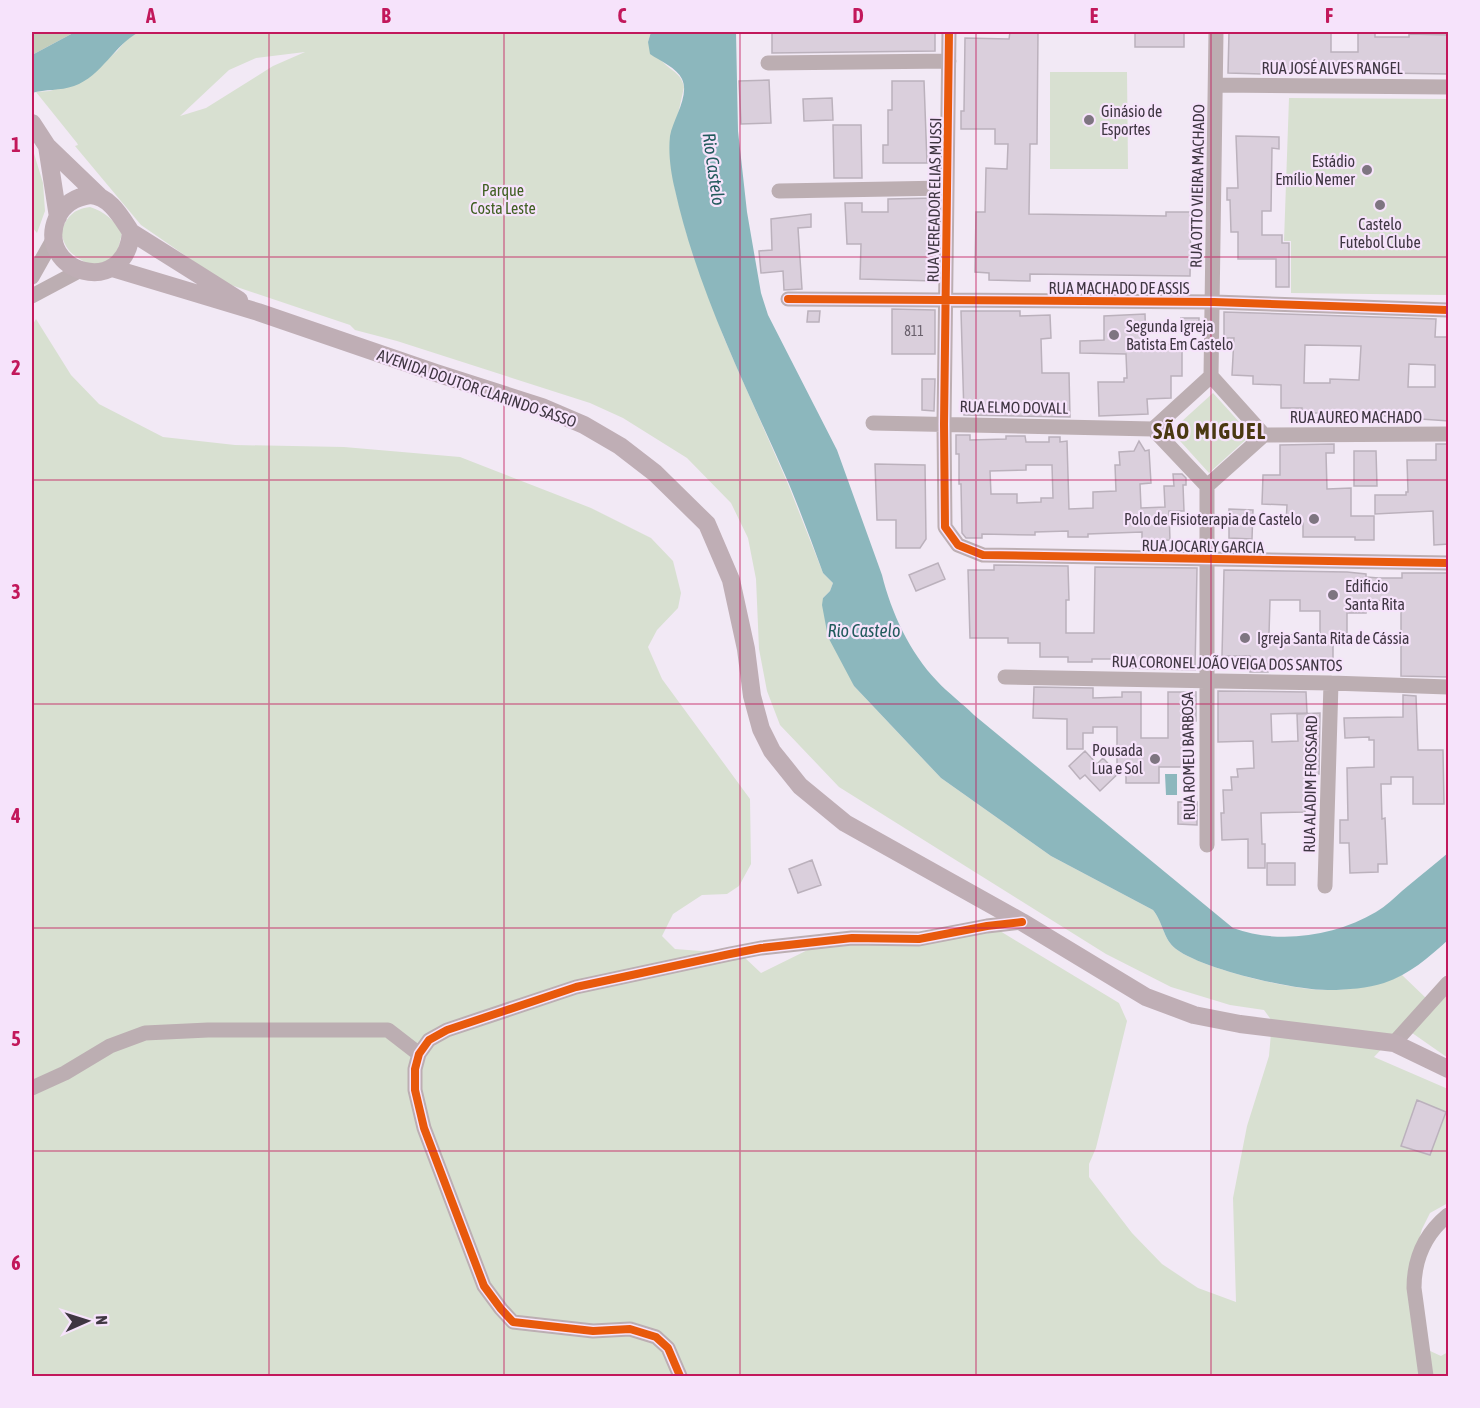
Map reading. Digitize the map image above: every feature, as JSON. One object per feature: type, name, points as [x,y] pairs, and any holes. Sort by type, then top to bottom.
[{"type":"main road","name":"AVENIDA DOUTOR CLARINDO SASSO","points":[[32,124],[46,146],[112,206],[131,232],[258,312]]},
{"type":"main road","name":"AVENIDA DOUTOR CLARINDO SASSO","points":[[46,146],[58,217],[54,238]]},
{"type":"main road","points":[[58,217],[62,210],[75,199],[82,196],[99,196]]},
{"type":"main road","points":[[112,268],[126,253],[131,232]]},
{"type":"main road","points":[[54,238],[58,252],[67,263],[79,271]]},
{"type":"main road","name":"AVENIDA DOUTOR CLARINDO SASSO","points":[[79,271],[90,273],[112,268],[258,312],[436,374],[542,407],[584,425],[620,446],[655,473],[707,524],[731,580],[746,649],[752,696],[761,729],[772,751],[800,786],[845,823],[1022,922],[1146,997],[1194,1015],[1240,1024],[1394,1042],[1449,1070]]},
{"type":"street","name":"RUA VEREADOR ELIAS MUSSI","points":[[949,32],[944,424],[945,527],[958,545]]},
{"type":"street","name":"RUA OTTO VIEIRA MACHADO","points":[[1211,376],[1214,302],[1216,32]]},
{"type":"street","points":[[768,63],[949,61]]},
{"type":"street","name":"RUA JOSÉ ALVES RANGEL","points":[[1216,85],[1449,87]]},
{"type":"street","points":[[779,190],[947,188]]},
{"type":"street","points":[[32,277],[54,238]]},
{"type":"street","points":[[32,296],[79,271]]},
{"type":"street","name":"RUA MACHADO DE ASSIS","points":[[788,299],[1214,302],[1449,310]]},
{"type":"street","points":[[1211,376],[1264,435],[1206,486],[1153,429],[1211,376]]},
{"type":"street","name":"RUA ELMO DOVALL","points":[[873,423],[1153,429]]},
{"type":"street","name":"RUA AUREO MACHADO","points":[[1264,435],[1449,434]]},
{"type":"street","name":"RUA ROMEU BARBOSA","points":[[1206,486],[1207,845]]},
{"type":"street","name":"RUA JOCARLY GARCIA","points":[[958,545],[983,555],[1449,563]]},
{"type":"street","name":"RUA CORONEL JOÃO VEIGA DOS SANTOS","points":[[1005,677],[1449,687]]},
{"type":"street","name":"RUA ALADIM FROSSARD","points":[[1325,886],[1331,683]]},
{"type":"street","points":[[680,1377],[668,1348],[656,1337],[630,1329],[592,1331],[513,1322],[501,1309],[484,1286],[424,1128],[415,1090],[415,1069],[419,1054],[429,1040],[447,1030],[535,999],[642,971],[761,948],[852,938],[919,939],[1022,922]]},
{"type":"street","points":[[1394,1042],[1449,983]]},
{"type":"street","points":[[32,1088],[65,1073],[110,1046],[145,1033],[208,1030],[388,1030],[419,1054]]},
{"type":"street","points":[[1426,1377],[1414,1274],[1422,1246],[1437,1224],[1449,1215]]},
{"type":"green space","points":[[32,32],[75,32],[32,55]]},
{"type":"green space","name":"Parque Costa Leste","points":[[139,32],[651,32],[648,42],[661,60],[679,76],[684,87],[670,151],[675,189],[687,235],[724,338],[788,484],[823,573],[833,583],[830,591],[823,598],[854,686],[941,778],[1051,856],[1153,910],[1172,945],[1189,957],[1251,978],[1316,990],[1376,984],[1402,975],[1428,1000],[1374,1057],[1448,1089],[1448,1203],[1430,1213],[1422,1229],[1416,1251],[1428,1350],[1441,1356],[1448,1352],[1448,1376],[32,1376],[32,326],[36,319],[71,375],[99,404],[163,437],[235,445],[344,447],[460,457],[591,508],[651,538],[673,561],[681,593],[678,608],[657,630],[648,647],[662,679],[750,799],[751,864],[739,886],[727,894],[702,895],[673,914],[662,936],[675,949],[723,950],[744,957],[761,973],[832,938],[1000,931],[1119,1003],[1127,1021],[1096,1148],[1089,1164],[1089,1177],[1132,1233],[1162,1264],[1198,1288],[1236,1302],[1233,1198],[1247,1126],[1269,1056],[1272,1021],[1264,1010],[1230,1005],[1171,987],[1106,954],[839,787],[780,725],[767,691],[759,649],[756,579],[748,538],[731,503],[687,458],[623,418],[590,403],[397,341],[355,330],[350,325],[225,283],[141,225],[75,146],[78,145],[77,143],[36,92],[50,91],[87,78],[128,38]],"holes":[[[305,52],[273,66],[206,108],[180,116],[229,70],[256,58]]]},
{"type":"green space","name":"Ginásio de Esportes","points":[[1050,72],[1127,72],[1128,169],[1050,169]]},
{"type":"green space","name":"Castelo Futebol Clube","points":[[1289,98],[1448,99],[1448,295],[1291,293],[1291,241],[1284,241]]},
{"type":"green space","points":[[32,147],[43,183],[45,211],[37,233],[32,227]]},
{"type":"green space","points":[[90,207],[109,217],[122,233],[116,258],[93,266],[72,254],[65,245],[61,232],[71,215]]},
{"type":"green space","points":[[1213,393],[1251,435],[1209,473],[1171,431]]},
{"type":"green space","points":[[1448,993],[1448,1058],[1405,1028]]},
{"type":"water","points":[[75,32],[139,32],[84,81],[69,88],[32,93],[32,55]]},
{"type":"water","name":"Rio Castelo","points":[[651,32],[736,32],[738,131],[747,212],[761,293],[768,315],[837,450],[896,617],[910,645],[927,670],[974,715],[1233,928],[1269,936],[1288,937],[1343,927],[1380,910],[1448,853],[1448,940],[1434,953],[1393,980],[1371,986],[1337,990],[1273,983],[1227,971],[1189,957],[1172,945],[1153,910],[1051,856],[941,778],[854,686],[828,637],[822,605],[823,598],[830,591],[833,583],[823,573],[789,484],[725,340],[685,228],[672,177],[669,150],[670,136],[683,100],[684,86],[676,71],[650,54],[648,42]]},
{"type":"water","points":[[1165,774],[1177,774],[1177,795],[1166,795]]},
{"type":"building","points":[[772,32],[935,32],[935,51],[772,53]]},
{"type":"building","points":[[1010,32],[1038,32],[1037,144],[1030,144],[1029,214],[1166,216],[1166,212],[1191,212],[1190,276],[1030,274],[1030,281],[989,280],[989,273],[975,272],[976,212],[985,212],[986,168],[1007,169],[1008,144],[995,144],[995,129],[961,129],[961,111],[964,111],[965,38],[1009,39]]},
{"type":"building","points":[[1135,32],[1184,32],[1184,47],[1135,47]]},
{"type":"building","points":[[1229,32],[1331,32],[1331,52],[1358,52],[1358,32],[1375,32],[1375,37],[1409,37],[1409,34],[1449,35],[1449,74],[1262,71],[1262,74],[1228,73]]},
{"type":"building","points":[[769,80],[771,123],[741,124],[739,81]]},
{"type":"building","points":[[892,81],[924,81],[927,163],[883,163],[883,145],[888,145],[888,110],[892,110]]},
{"type":"building","points":[[832,98],[833,120],[804,121],[803,99]]},
{"type":"building","points":[[833,125],[861,125],[862,178],[834,178]]},
{"type":"building","points":[[1236,136],[1279,137],[1279,149],[1272,148],[1271,211],[1262,211],[1262,235],[1282,235],[1282,243],[1289,243],[1289,287],[1276,287],[1276,259],[1238,259],[1238,232],[1231,232],[1230,200],[1227,200],[1227,188],[1238,188]]},
{"type":"building","points":[[936,198],[935,281],[860,279],[861,244],[847,244],[845,203],[862,203],[862,212],[888,212],[888,199]]},
{"type":"building","points":[[811,214],[811,227],[798,228],[802,289],[784,290],[783,271],[761,273],[759,251],[772,250],[771,219]]},
{"type":"building","points":[[892,309],[935,310],[935,354],[892,354]]},
{"type":"building","points":[[808,311],[820,311],[819,322],[807,322]]},
{"type":"building","points":[[961,311],[1020,311],[1020,316],[1050,315],[1051,338],[1041,339],[1042,373],[1069,373],[1070,417],[964,415]]},
{"type":"building","points":[[1224,312],[1436,319],[1435,337],[1449,337],[1449,421],[1406,418],[1406,416],[1356,416],[1356,413],[1302,413],[1302,408],[1281,408],[1281,385],[1253,384],[1253,376],[1232,375],[1234,338],[1224,338]],"holes":[[[1305,345],[1361,346],[1359,380],[1330,379],[1330,383],[1304,383]],[[1409,364],[1435,365],[1435,387],[1408,387]]]},
{"type":"building","points":[[1145,314],[1146,345],[1182,344],[1182,376],[1171,376],[1171,398],[1147,399],[1148,414],[1099,416],[1098,382],[1124,382],[1124,378],[1127,378],[1126,354],[1080,353],[1080,341],[1104,340],[1104,316]]},
{"type":"building","points":[[1181,318],[1199,318],[1199,329],[1181,330]]},
{"type":"building","points":[[922,379],[935,379],[934,411],[922,410]]},
{"type":"building","points":[[956,435],[970,435],[970,440],[1025,436],[1026,442],[1049,442],[1049,437],[1060,437],[1060,442],[1067,441],[1069,509],[1093,508],[1093,492],[1116,491],[1115,465],[1120,465],[1119,452],[1134,451],[1139,441],[1145,451],[1149,450],[1151,483],[1140,484],[1141,508],[1165,507],[1164,486],[1174,486],[1173,474],[1182,474],[1186,478],[1186,485],[1183,485],[1184,511],[1169,511],[1170,540],[1142,541],[1142,532],[1068,537],[1068,531],[1035,532],[1035,535],[982,534],[982,538],[966,538],[962,533],[959,454],[956,454]],"holes":[[[1026,465],[1052,465],[1053,498],[1041,498],[1041,502],[1017,503],[1017,494],[991,494],[990,471],[1026,470]]]},
{"type":"building","points":[[1334,444],[1334,453],[1326,453],[1327,489],[1351,488],[1351,516],[1374,516],[1374,540],[1355,540],[1355,537],[1303,537],[1303,523],[1286,523],[1287,505],[1262,504],[1263,475],[1280,475],[1280,445]]},
{"type":"building","points":[[1436,444],[1449,444],[1449,544],[1434,545],[1433,511],[1375,514],[1375,495],[1406,495],[1408,492],[1407,460],[1436,460]]},
{"type":"building","points":[[1354,451],[1376,451],[1377,486],[1354,486]]},
{"type":"building","points":[[875,464],[925,465],[926,539],[920,548],[896,548],[896,520],[877,520]]},
{"type":"building","points":[[1229,509],[1253,510],[1252,539],[1229,538]]},
{"type":"building","points":[[938,563],[945,579],[916,591],[909,575]]},
{"type":"building","points":[[994,565],[1068,566],[1069,600],[1066,600],[1066,633],[1094,633],[1095,567],[1197,568],[1195,670],[1128,668],[1128,659],[1068,662],[1068,657],[1040,657],[1040,643],[1008,643],[1008,638],[970,638],[968,570],[994,570]]},
{"type":"building","points":[[1224,570],[1347,572],[1379,578],[1402,578],[1402,573],[1449,573],[1449,677],[1401,676],[1401,600],[1366,601],[1366,613],[1347,613],[1347,638],[1333,638],[1333,666],[1268,664],[1268,672],[1250,672],[1250,656],[1222,656]],"holes":[[[1270,600],[1300,600],[1300,611],[1320,611],[1320,636],[1269,634]]]},
{"type":"building","points":[[1034,687],[1093,688],[1093,698],[1122,697],[1122,692],[1141,692],[1141,738],[1168,738],[1168,692],[1196,692],[1196,721],[1184,721],[1184,767],[1159,767],[1159,783],[1126,783],[1126,766],[1100,791],[1085,775],[1080,779],[1069,766],[1085,751],[1097,764],[1103,758],[1117,773],[1117,727],[1093,727],[1093,733],[1083,733],[1083,749],[1067,749],[1067,719],[1033,718]]},
{"type":"building","points":[[1218,691],[1306,692],[1307,713],[1271,714],[1272,742],[1298,741],[1297,714],[1320,713],[1319,774],[1311,774],[1313,806],[1305,807],[1305,812],[1261,813],[1265,868],[1248,868],[1248,839],[1222,840],[1223,790],[1232,790],[1231,777],[1238,777],[1237,769],[1254,768],[1253,741],[1218,742]]},
{"type":"building","points":[[1403,695],[1416,696],[1418,750],[1443,750],[1444,804],[1413,804],[1413,777],[1391,777],[1391,784],[1381,784],[1387,864],[1378,864],[1378,872],[1350,873],[1349,843],[1340,843],[1340,820],[1348,820],[1347,768],[1374,767],[1374,740],[1369,740],[1369,737],[1345,738],[1344,718],[1403,717]]},
{"type":"building","points":[[1178,802],[1197,802],[1197,825],[1178,824]]},
{"type":"building","points":[[812,860],[821,885],[798,893],[789,869]]},
{"type":"building","points":[[1267,863],[1295,863],[1295,885],[1267,885]]},
{"type":"building","points":[[1417,1100],[1446,1112],[1430,1155],[1401,1146]]},
{"type":"cycle path","points":[[949,32],[944,424],[945,527],[958,545],[983,555],[1448,563]]},
{"type":"cycle path","points":[[788,299],[1214,302],[1448,310]]},
{"type":"cycle path","points":[[680,1376],[668,1348],[656,1337],[630,1329],[593,1331],[513,1322],[501,1309],[484,1286],[424,1128],[415,1090],[415,1069],[419,1054],[429,1040],[447,1030],[576,987],[730,954],[761,948],[852,938],[919,939],[1022,922]]},
{"type":"place","name":"Ginásio de Esportes","points":[[1089,120]]},
{"type":"place","name":"Estádio Emílio Nemer","points":[[1367,170]]},
{"type":"place","name":"Castelo Futebol Clube","points":[[1380,205]]},
{"type":"place","name":"Segunda Igreja Batista Em Castelo","points":[[1114,335]]},
{"type":"place","name":"Polo de Fisioterapia de Castelo","points":[[1314,519]]},
{"type":"place","name":"Edificio Santa Rita","points":[[1333,595]]},
{"type":"place","name":"Igreja Santa Rita de Cássia","points":[[1245,638]]},
{"type":"place","name":"Pousada Lua e Sol","points":[[1155,759]]},
{"type":"district","name":"SÃO MIGUEL","points":[[1210,431]]}]
